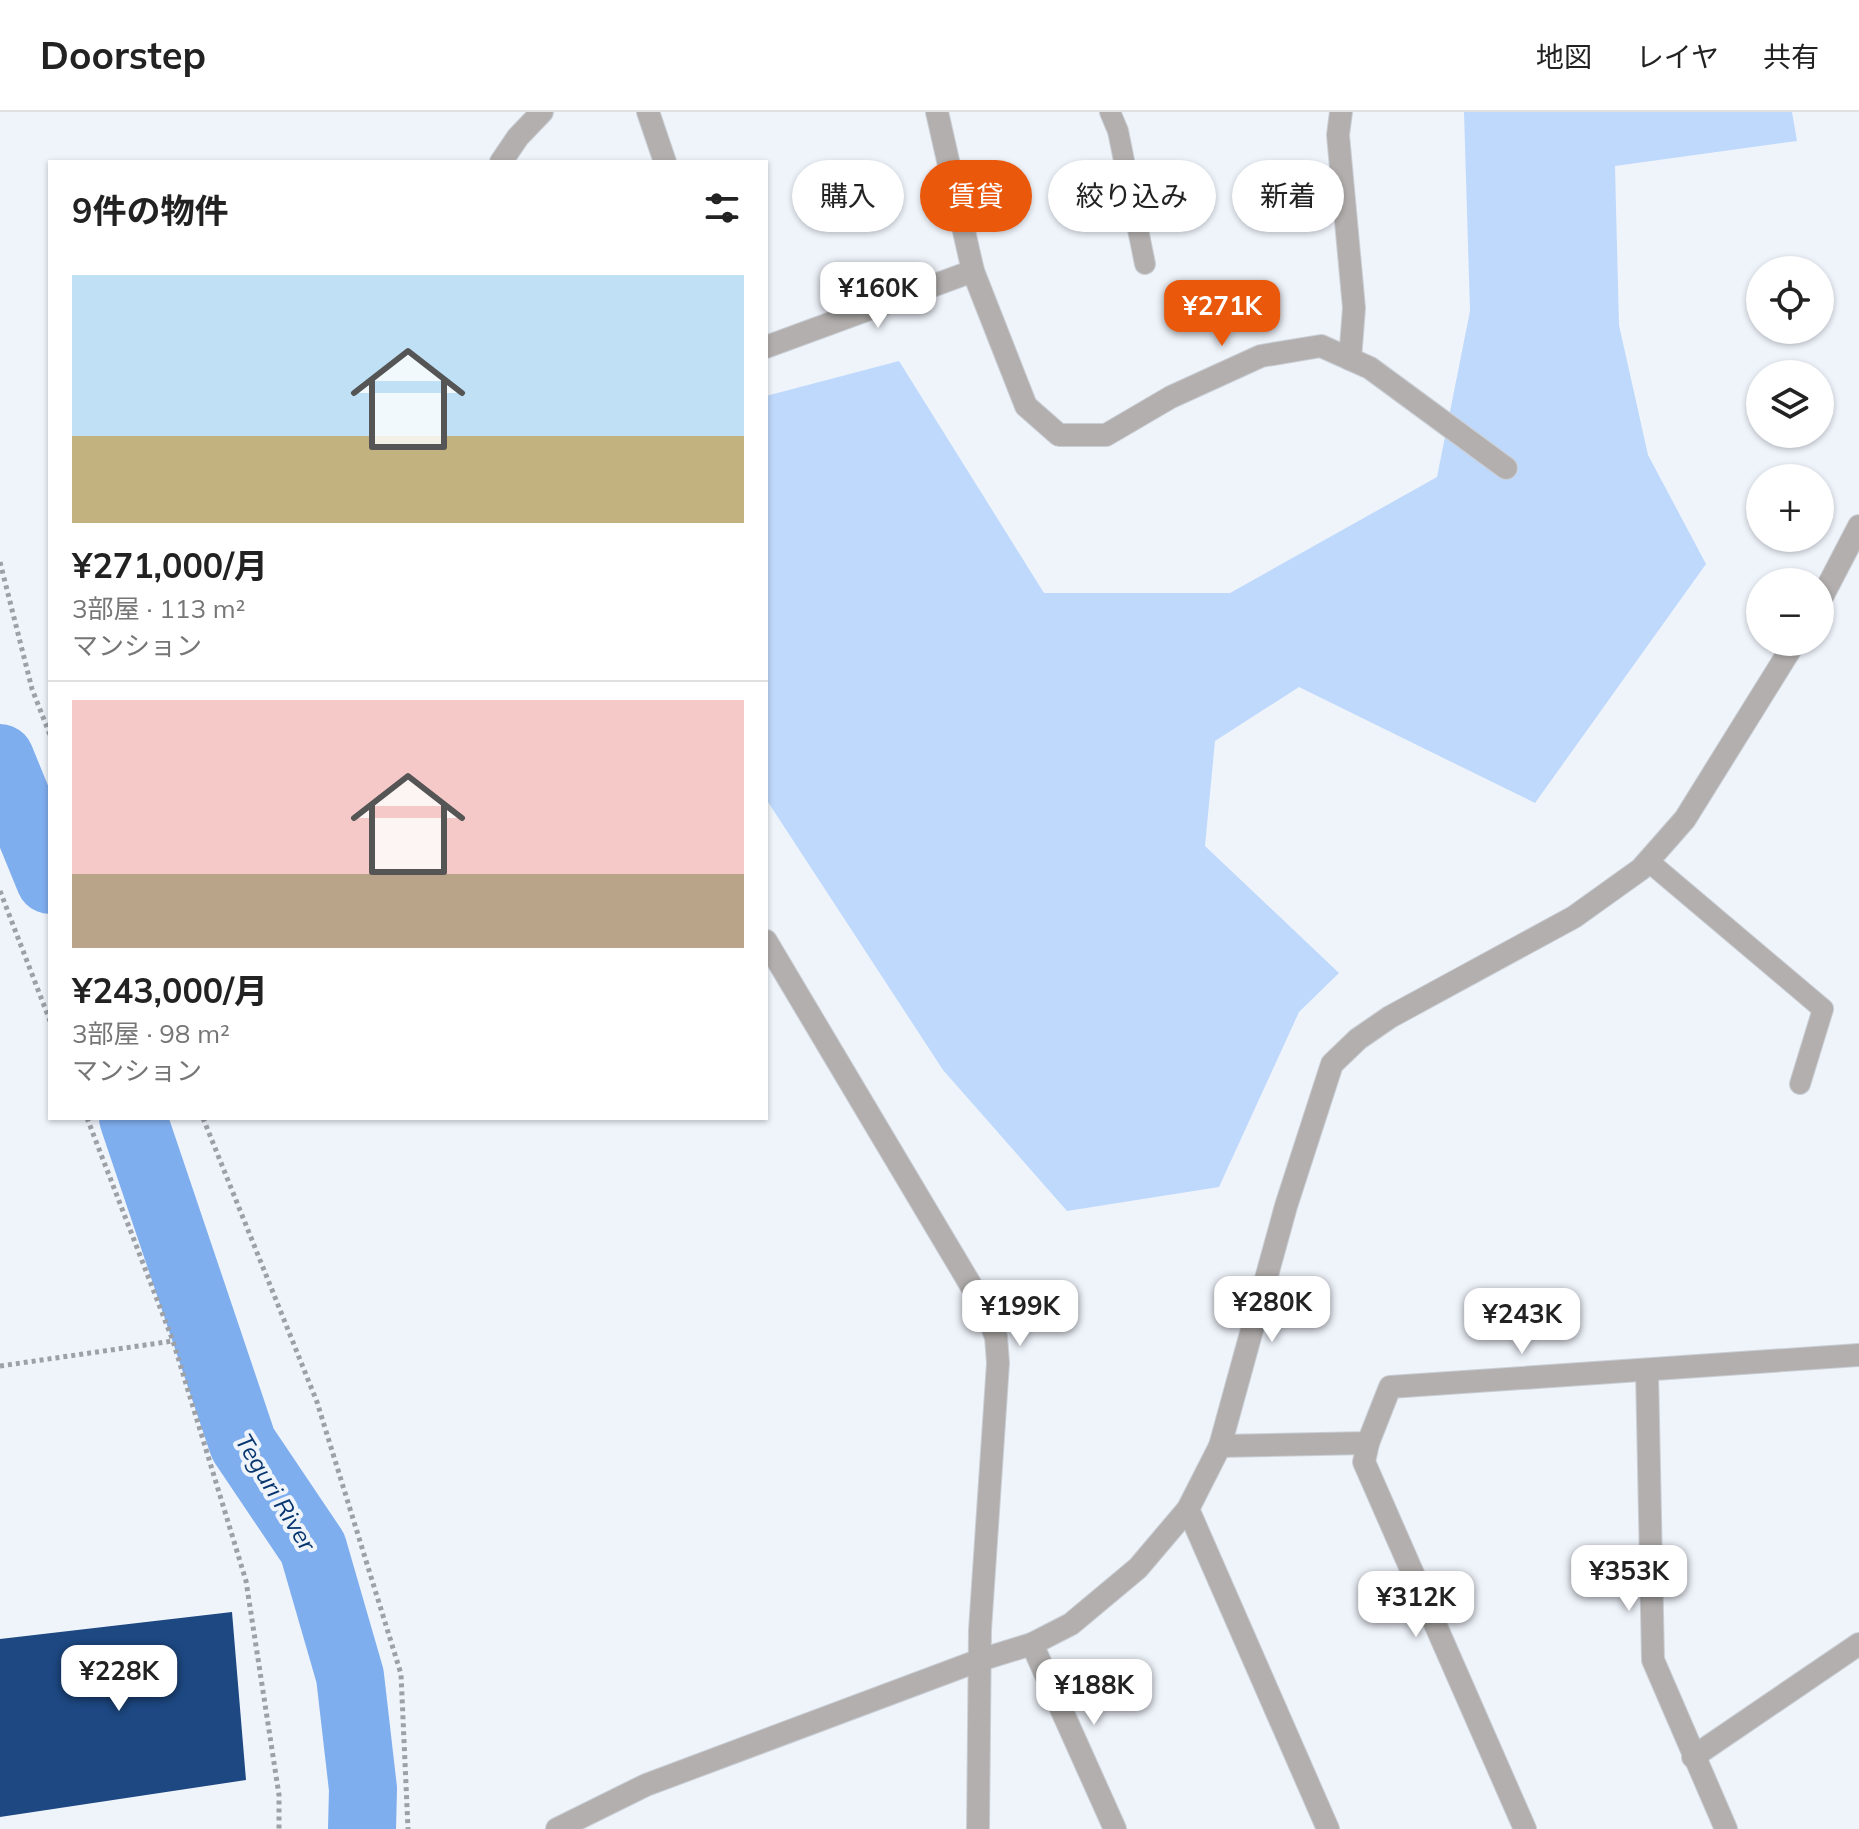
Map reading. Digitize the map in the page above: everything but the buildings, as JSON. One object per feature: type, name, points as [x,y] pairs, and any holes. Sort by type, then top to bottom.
[{"type":"street","points":[[502,160],[518,137],[542,112]]},
{"type":"street","points":[[648,112],[664,160]]},
{"type":"street","points":[[937,112],[973,271],[1026,406],[1059,435],[1106,435],[1171,397],[1261,356],[1321,346],[1370,368],[1506,468]]},
{"type":"street","points":[[1341,112],[1338,135],[1354,308],[1350,359]]},
{"type":"street","points":[[768,346],[973,271]]},
{"type":"street","points":[[1834,574],[1859,526]]},
{"type":"street","points":[[557,1829],[646,1785],[980,1660],[1032,1644],[1071,1624],[1138,1568],[1188,1509],[1220,1446],[1286,1206],[1332,1064],[1358,1039],[1390,1017],[1574,917],[1641,869],[1685,819],[1786,656]]},
{"type":"street","points":[[768,944],[985,1309],[996,1337],[998,1363],[980,1660],[978,1829]]},
{"type":"street","points":[[1525,1829],[1364,1462],[1368,1443],[1390,1387],[1859,1355]]},
{"type":"street","points":[[1647,1371],[1653,1660],[1726,1829]]},
{"type":"street","points":[[1220,1446],[1368,1443]]},
{"type":"street","points":[[1188,1509],[1328,1829]]},
{"type":"street","points":[[1032,1644],[1115,1829]]},
{"type":"street","points":[[1693,1757],[1859,1644]]},
{"type":"lane","points":[[1110,112],[1118,131],[1145,264]]},
{"type":"lane","points":[[1648,861],[1823,1009],[1800,1084]]},
{"type":"path","points":[[0,562],[32,689],[48,730]]},
{"type":"path","points":[[0,891],[48,1016]]},
{"type":"path","points":[[88,1120],[173,1341],[246,1581],[279,1795],[279,1829]]},
{"type":"path","points":[[204,1120],[317,1402],[401,1674],[408,1829]]},
{"type":"path","points":[[0,1366],[173,1341]]},
{"type":"shaded area","points":[[1464,112],[1792,112],[1797,141],[1615,166],[1619,325],[1648,455],[1706,564],[1535,803],[1299,687],[1215,741],[1205,846],[1339,973],[1299,1012],[1219,1187],[1067,1211],[943,1070],[768,802],[768,395],[899,361],[1044,593],[1230,593],[1437,477],[1470,311]]},
{"type":"waterway","name":"Teguri River","points":[[0,758],[48,875]]},
{"type":"waterway","name":"Teguri River","points":[[134,1120],[243,1444],[313,1548],[350,1676],[363,1789],[362,1829]]}]
